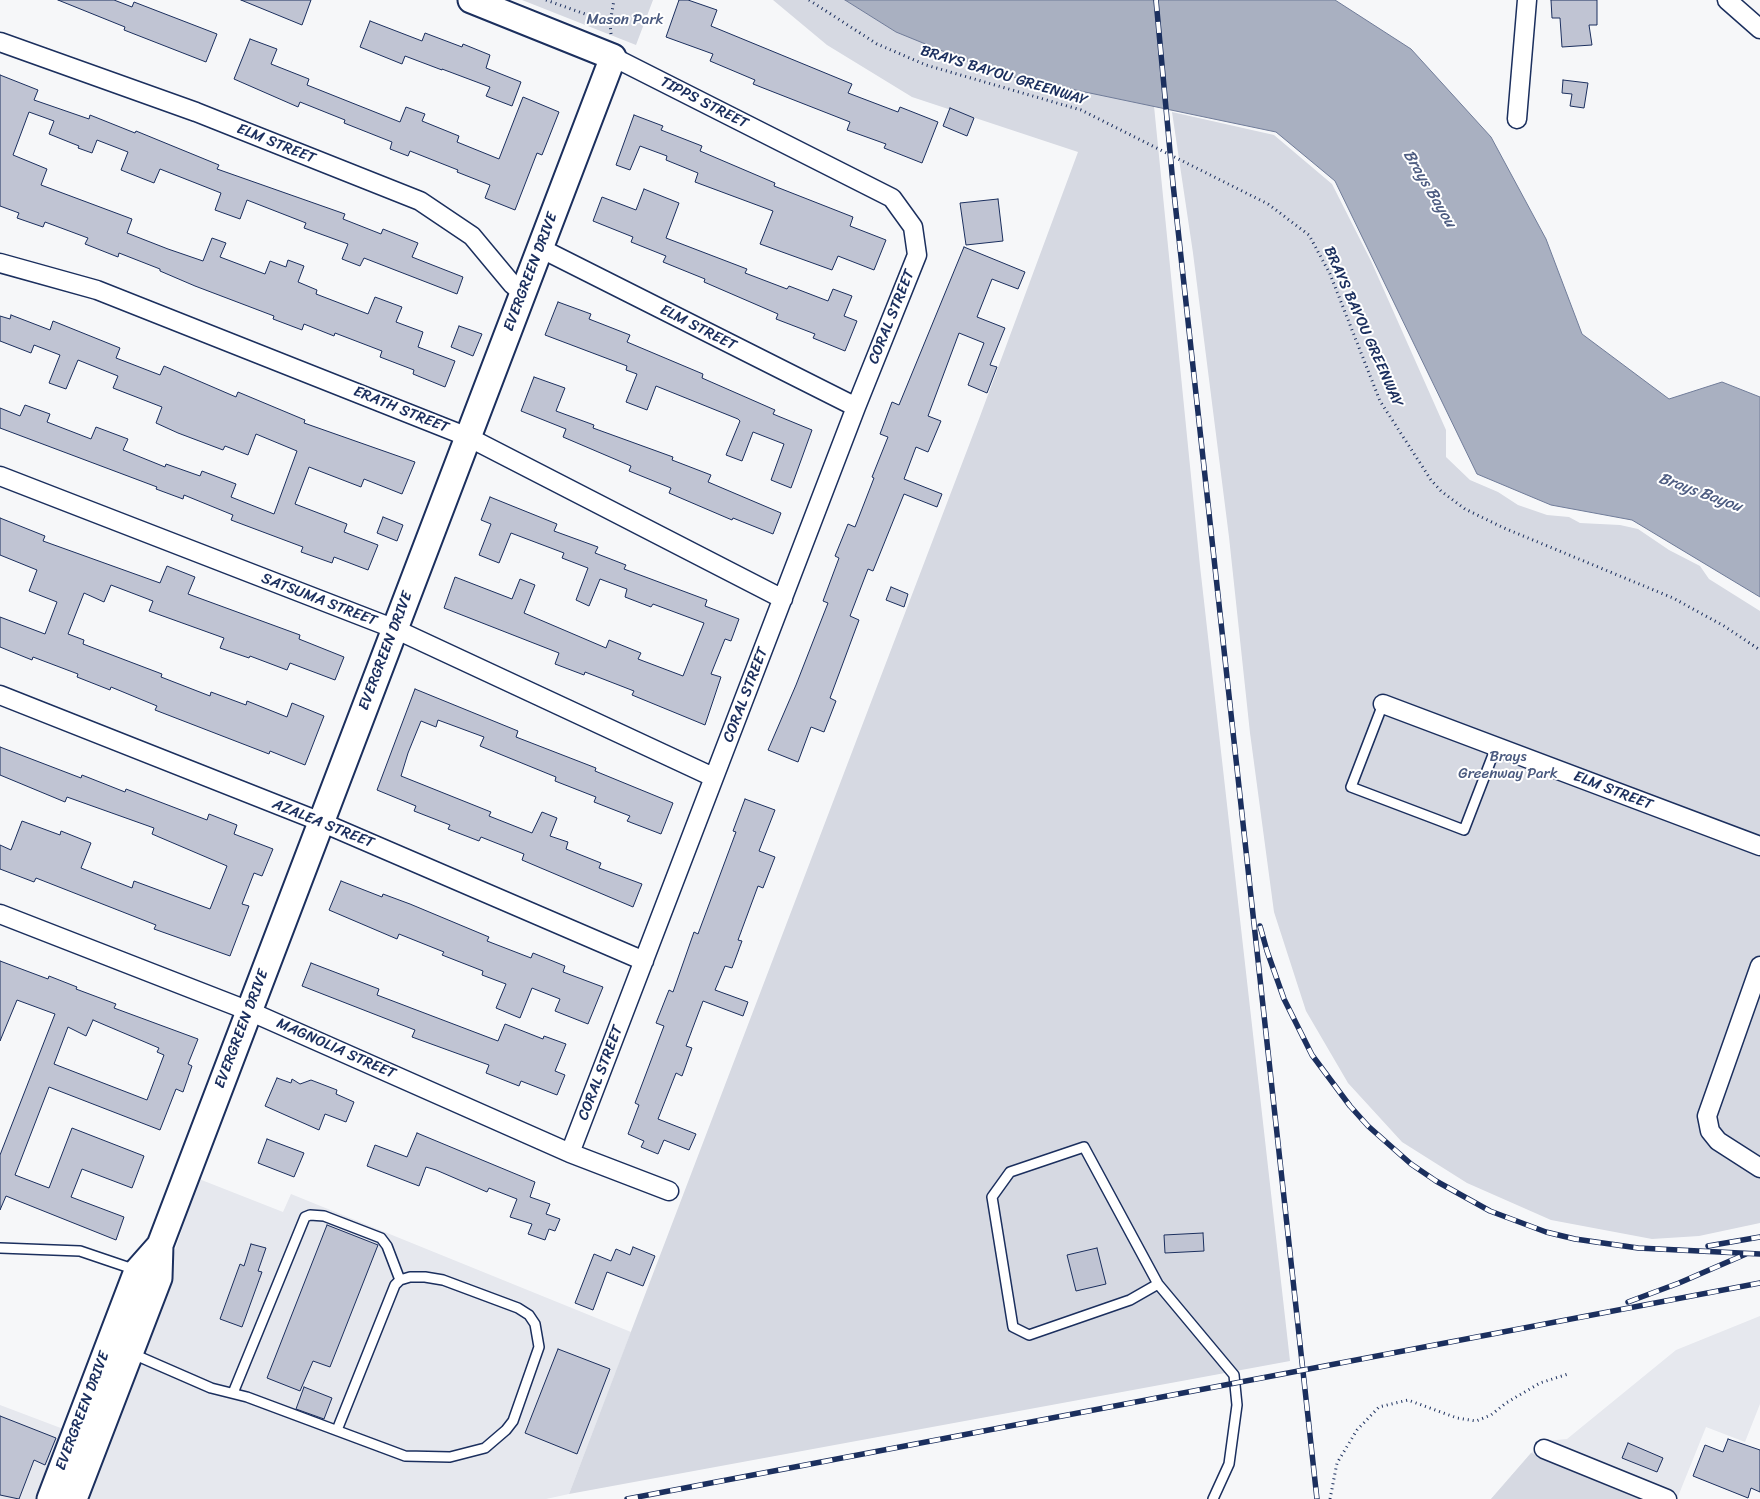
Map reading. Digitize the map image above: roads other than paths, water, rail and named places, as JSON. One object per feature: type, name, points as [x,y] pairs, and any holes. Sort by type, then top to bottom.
[{"type":"street","name":"TIPPS STREET","points":[[471,0],[613,57],[892,198],[913,227],[914,236]]},
{"type":"street","points":[[1517,119],[1528,0]]},
{"type":"street","points":[[1727,0],[1760,29]]},
{"type":"street","name":"ELM STREET","points":[[0,42],[196,112],[420,201],[472,236],[512,284],[523,293]]},
{"type":"street","name":"EVERGREEN DRIVE","points":[[50,1499],[120,1348],[613,57]]},
{"type":"street","name":"CORAL STREET","points":[[570,1153],[856,407],[917,255],[914,236]]},
{"type":"street","name":"ELM STREET","points":[[540,248],[856,407]]},
{"type":"street","name":"ERATH STREET","points":[[0,263],[97,290],[468,437],[783,600]]},
{"type":"street","name":"SATSUMA STREET","points":[[0,476],[395,629],[714,778]]},
{"type":"street","name":"AZALEA STREET","points":[[0,695],[321,822],[644,961]]},
{"type":"street","name":"ELM STREET","points":[[1383,704],[1760,846]]},
{"type":"street","name":"MAGNOLIA STREET","points":[[0,914],[249,1011],[570,1153],[669,1192]]},
{"type":"street","points":[[1760,966],[1708,1111],[1708,1125],[1713,1136],[1760,1168]]},
{"type":"street","name":"EVERGREEN DRIVE","points":[[74,1499],[120,1348]]},
{"type":"street","points":[[1544,1449],[1667,1499]]},
{"type":"lane","points":[[1383,704],[1352,787],[1429,817],[1464,830],[1496,747]]},
{"type":"lane","points":[[1158,1284],[1130,1300],[1029,1335],[1013,1327],[992,1198],[1010,1172],[1084,1147],[1158,1284],[1234,1375],[1236,1405],[1229,1464],[1213,1499]]},
{"type":"lane","points":[[233,1393],[305,1217],[310,1215],[324,1216],[380,1238],[387,1246],[400,1280]]},
{"type":"lane","points":[[0,1248],[80,1251],[148,1275]]},
{"type":"lane","points":[[120,1348],[190,1379],[247,1396],[405,1456],[450,1457],[485,1448],[506,1430],[513,1421],[539,1347],[535,1324],[529,1315],[518,1308],[443,1280],[425,1277],[410,1277],[400,1280],[395,1285],[337,1430]]},
{"type":"water","name":"Brays Bayou","points":[[845,0],[1335,0],[1411,49],[1491,137],[1546,239],[1582,334],[1669,399],[1722,382],[1760,397],[1760,597],[1632,520],[1551,505],[1477,474],[1335,181],[1276,132],[999,74],[896,32]]},
{"type":"railway","points":[[1156,0],[1173,184],[1317,1499]]},
{"type":"railway","points":[[1260,926],[1284,999],[1312,1055],[1350,1106],[1368,1126],[1411,1164],[1436,1181],[1490,1211],[1546,1232],[1575,1239],[1638,1248],[1760,1254]]},
{"type":"railway","points":[[1708,1246],[1760,1237]]},
{"type":"railway","points":[[1628,1302],[1679,1283],[1746,1254]]},
{"type":"railway","points":[[627,1499],[1760,1283]]},
{"type":"park label","name":"Mason Park","points":[[625,20]]},
{"type":"park label","name":"Brays Greenway Park","points":[[1508,766]]}]
